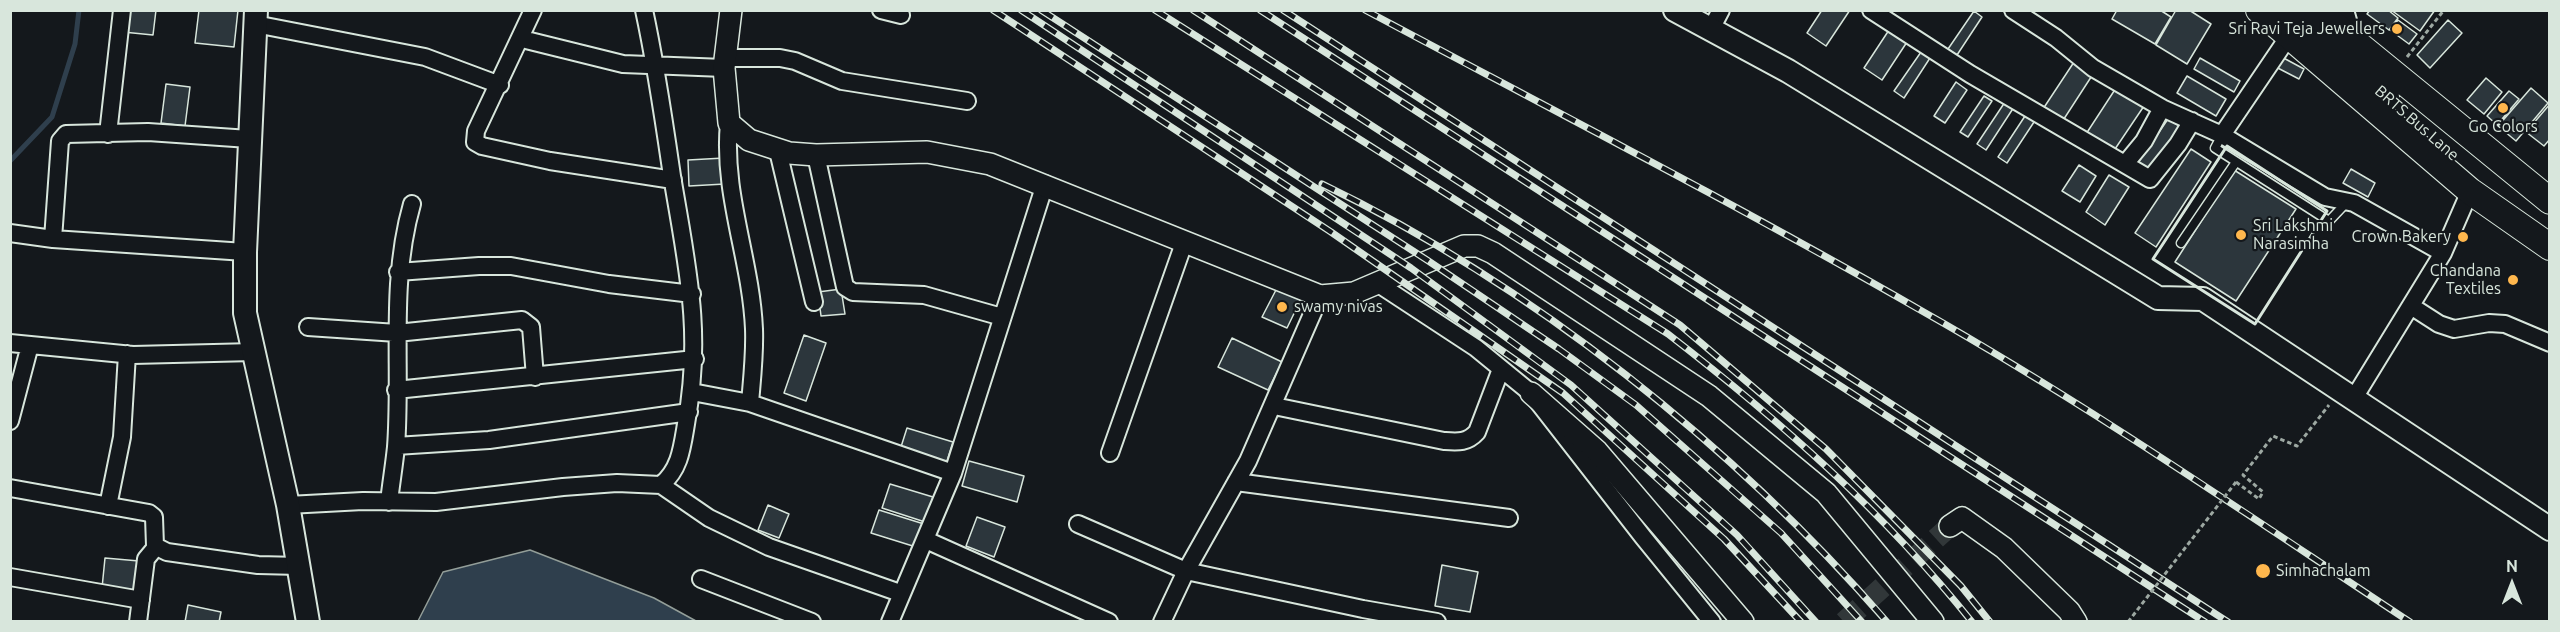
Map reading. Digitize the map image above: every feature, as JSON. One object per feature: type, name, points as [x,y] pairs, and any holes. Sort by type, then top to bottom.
[{"type":"main road","points":[[1675,10],[1716,20],[1788,71],[2158,298],[2203,299],[2550,529]]},
{"type":"main road","points":[[2259,10],[2470,191],[2550,247]]},
{"type":"main road","name":"BRTS Bus Lane","points":[[2291,10],[2436,142],[2550,229]]},
{"type":"main road","points":[[2317,10],[2550,201]]},
{"type":"main road","points":[[256,17],[249,139],[245,313],[288,505],[308,621]]},
{"type":"street","points":[[108,134],[122,10]]},
{"type":"street","points":[[533,10],[522,39],[476,130],[474,137],[478,144],[550,160],[673,180]]},
{"type":"street","points":[[644,10],[656,67],[692,294],[695,359],[681,456],[672,476],[661,485]]},
{"type":"street","points":[[731,10],[725,63],[729,123],[726,149],[730,192],[754,329],[750,403]]},
{"type":"street","points":[[880,10],[901,15]]},
{"type":"street","points":[[1871,10],[1970,74],[2150,179],[2178,144],[2192,121]]},
{"type":"street","points":[[2013,10],[2056,38],[2093,68],[2162,108],[2222,135],[2325,197],[2348,201],[2443,253]]},
{"type":"street","points":[[2345,10],[2354,42]]},
{"type":"street","points":[[256,17],[425,57],[500,85]]},
{"type":"street","points":[[2222,135],[2289,36]]},
{"type":"street","points":[[522,39],[579,54],[656,67],[780,58],[795,61],[842,81],[967,101]]},
{"type":"street","points":[[2125,164],[2144,141],[2162,108]]},
{"type":"street","points":[[729,123],[749,140],[778,151],[816,155],[869,152],[952,155],[990,164],[1045,184],[1184,243],[1320,296],[1354,293],[1464,246],[1478,246],[1493,253],[1709,396],[1826,494],[1933,621]]},
{"type":"street","points":[[53,239],[62,138],[69,133],[148,132],[249,139]]},
{"type":"street","points":[[778,151],[814,302]]},
{"type":"street","points":[[816,155],[846,287],[853,292],[924,295],[1002,316]]},
{"type":"street","points":[[890,621],[953,473],[1045,184]]},
{"type":"street","points":[[2348,394],[2411,306],[2443,253],[2470,191]]},
{"type":"street","points":[[389,502],[396,446],[398,272],[404,229],[412,204]]},
{"type":"street","points":[[10,233],[53,239],[245,252]]},
{"type":"street","points":[[1110,453],[1184,243]]},
{"type":"street","points":[[398,272],[511,266],[609,284],[692,294]]},
{"type":"street","points":[[1377,283],[1476,348],[1597,450],[1743,621]]},
{"type":"street","points":[[1162,621],[1186,571],[1275,406],[1320,296]]},
{"type":"street","points":[[2411,306],[2439,324],[2454,328],[2489,323],[2505,324],[2550,344]]},
{"type":"street","points":[[308,327],[397,333],[522,320],[531,327],[535,377]]},
{"type":"street","points":[[10,343],[127,354],[254,352]]},
{"type":"street","points":[[10,421],[30,345]]},
{"type":"street","points":[[108,506],[122,437],[127,354]]},
{"type":"street","points":[[396,390],[695,359]]},
{"type":"street","points":[[1275,406],[1444,441],[1461,442],[1469,440],[1477,432],[1501,369]]},
{"type":"street","points":[[692,392],[750,403],[953,473]]},
{"type":"street","points":[[1531,393],[1712,621]]},
{"type":"street","points":[[396,446],[489,440],[688,412]]},
{"type":"street","points":[[1236,482],[1509,518]]},
{"type":"street","points":[[288,505],[363,501],[436,502],[617,483],[661,485],[709,518],[769,547],[900,593]]},
{"type":"street","points":[[10,488],[152,514],[155,523],[156,547],[146,559],[138,621]]},
{"type":"street","points":[[1950,526],[1962,518],[2004,548],[2076,621]]},
{"type":"street","points":[[1078,524],[1186,571],[1364,609],[1437,621]]},
{"type":"street","points":[[926,540],[1109,621]]},
{"type":"street","points":[[156,547],[167,552],[258,565],[300,566]]},
{"type":"street","points":[[10,577],[141,600]]},
{"type":"street","points":[[701,579],[812,621]]},
{"type":"lane","points":[[2222,135],[2215,148],[2329,221],[2348,201]]},
{"type":"lane","points":[[2181,243],[2236,162]]},
{"type":"path","points":[[2393,74],[2445,10]]},
{"type":"path","points":[[2128,621],[2236,482],[2259,499],[2264,492],[2243,475],[2273,436],[2297,446],[2348,394]]},
{"type":"water","points":[[530,550],[654,598],[696,621],[418,621],[443,572]]},
{"type":"building","points":[[126,10],[156,10],[153,35],[123,32]]},
{"type":"building","points":[[199,10],[238,10],[234,47],[195,43]]},
{"type":"building","points":[[1822,10],[1850,10],[1826,46],[1807,33]]},
{"type":"building","points":[[2117,10],[2160,10],[2171,17],[2155,44],[2112,19]]},
{"type":"building","points":[[2176,10],[2189,10],[2211,24],[2187,64],[2156,45]]},
{"type":"building","points":[[2370,10],[2388,10],[2398,18],[2389,30],[2367,14]]},
{"type":"building","points":[[2391,10],[2435,10],[2420,31]]},
{"type":"building","points":[[1974,11],[1982,17],[1957,55],[1948,49]]},
{"type":"building","points":[[2398,20],[2417,34],[2409,44],[2390,30]]},
{"type":"building","points":[[2448,20],[2462,33],[2430,68],[2417,55]]},
{"type":"building","points":[[1889,30],[1907,42],[1882,80],[1864,68]]},
{"type":"building","points":[[1921,52],[1930,58],[1904,98],[1894,91]]},
{"type":"building","points":[[2278,55],[2304,69],[2299,79],[2272,65]]},
{"type":"building","points":[[2200,58],[2240,81],[2234,92],[2194,69]]},
{"type":"building","points":[[2076,59],[2095,71],[2060,125],[2041,112]]},
{"type":"building","points":[[2187,76],[2226,99],[2216,116],[2177,93]]},
{"type":"building","points":[[2486,78],[2502,92],[2484,114],[2467,100]]},
{"type":"building","points":[[1956,82],[1967,90],[1945,123],[1934,116]]},
{"type":"building","points":[[166,84],[190,87],[185,126],[161,123]]},
{"type":"building","points":[[2116,88],[2144,106],[2113,152],[2086,134]]},
{"type":"building","points":[[2531,88],[2548,103],[2516,141],[2498,126]]},
{"type":"building","name":"Go Colors","points":[[2509,91],[2519,99],[2497,125],[2487,116]]},
{"type":"building","points":[[1984,96],[1992,101],[1968,137],[1960,132]]},
{"type":"building","points":[[2005,102],[2014,107],[1986,150],[1977,144]]},
{"type":"building","points":[[2550,104],[2550,139],[2544,146],[2526,132]]},
{"type":"building","points":[[2027,113],[2036,119],[2007,163],[1998,157]]},
{"type":"building","points":[[2168,119],[2181,127],[2150,173],[2137,164]]},
{"type":"building","points":[[2191,149],[2211,162],[2156,247],[2135,233]]},
{"type":"building","points":[[724,158],[725,184],[689,186],[688,160]]},
{"type":"building","points":[[2079,165],[2096,176],[2080,202],[2062,191]]},
{"type":"building","points":[[2351,169],[2375,183],[2368,197],[2343,183]]},
{"type":"building","points":[[2234,170],[2296,209],[2236,301],[2175,262]]},
{"type":"building","points":[[2109,175],[2129,187],[2105,225],[2086,212]]},
{"type":"building","name":"swamy nivas","points":[[1277,288],[1302,297],[1287,328],[1262,317]]},
{"type":"building","points":[[841,289],[845,314],[821,316],[818,292]]},
{"type":"building","points":[[804,335],[826,343],[806,401],[784,393]]},
{"type":"building","points":[[1232,338],[1282,362],[1268,390],[1218,367]]},
{"type":"building","points":[[907,428],[953,442],[946,464],[900,450]]},
{"type":"building","points":[[969,461],[1024,476],[1017,502],[962,486]]},
{"type":"building","points":[[890,484],[933,497],[925,522],[882,508]]},
{"type":"building","points":[[768,505],[789,514],[779,538],[758,530]]},
{"type":"building","points":[[879,510],[924,524],[916,547],[871,533]]},
{"type":"building","points":[[977,517],[1005,527],[994,557],[966,546]]},
{"type":"building","points":[[105,558],[139,561],[136,591],[102,588]]},
{"type":"building","points":[[1442,565],[1478,572],[1470,612],[1435,606]]},
{"type":"building","points":[[188,605],[221,612],[219,622],[185,622]]},
{"type":"waterway","points":[[10,161],[52,117],[75,44],[79,10]]},
{"type":"tunnel","points":[[1844,622],[1950,526]]},
{"type":"railway","points":[[993,10],[1331,232],[1563,393],[1724,539],[1801,622]]},
{"type":"railway","points":[[1021,10],[1411,268],[1571,385],[1737,535],[1816,622]]},
{"type":"railway","points":[[1041,10],[1427,260],[1559,349],[1636,405],[1781,533],[1862,622]]},
{"type":"railway","points":[[1155,10],[1668,334],[1750,400],[1829,469],[1903,543],[1972,622]]},
{"type":"railway","points":[[1193,10],[1680,325],[1826,449],[1961,586],[1990,622]]},
{"type":"railway","points":[[1260,10],[2205,622]]},
{"type":"railway","points":[[1283,10],[2228,622]]},
{"type":"railway","points":[[1365,10],[1714,196],[1985,347],[2169,462],[2410,622]]},
{"type":"railway","points":[[1322,184],[1400,225],[1477,270],[1553,321],[1626,375],[1764,494],[1887,622]]},
{"type":"wall","points":[[2227,146],[2327,211],[2255,324],[2153,259],[2227,146]]},
{"type":"place","name":"Sri Ravi Teja Jewellers","points":[[2397,29]]},
{"type":"place","name":"Go Colors","points":[[2503,108]]},
{"type":"place","name":"Sri Lakshmi Narasimha","points":[[2241,235]]},
{"type":"place","name":"Crown Bakery","points":[[2463,237]]},
{"type":"place","name":"Chandana Textiles","points":[[2513,280]]},
{"type":"place","name":"swamy nivas","points":[[1282,307]]},
{"type":"place","name":"Simhachalam","points":[[2263,571]]}]
